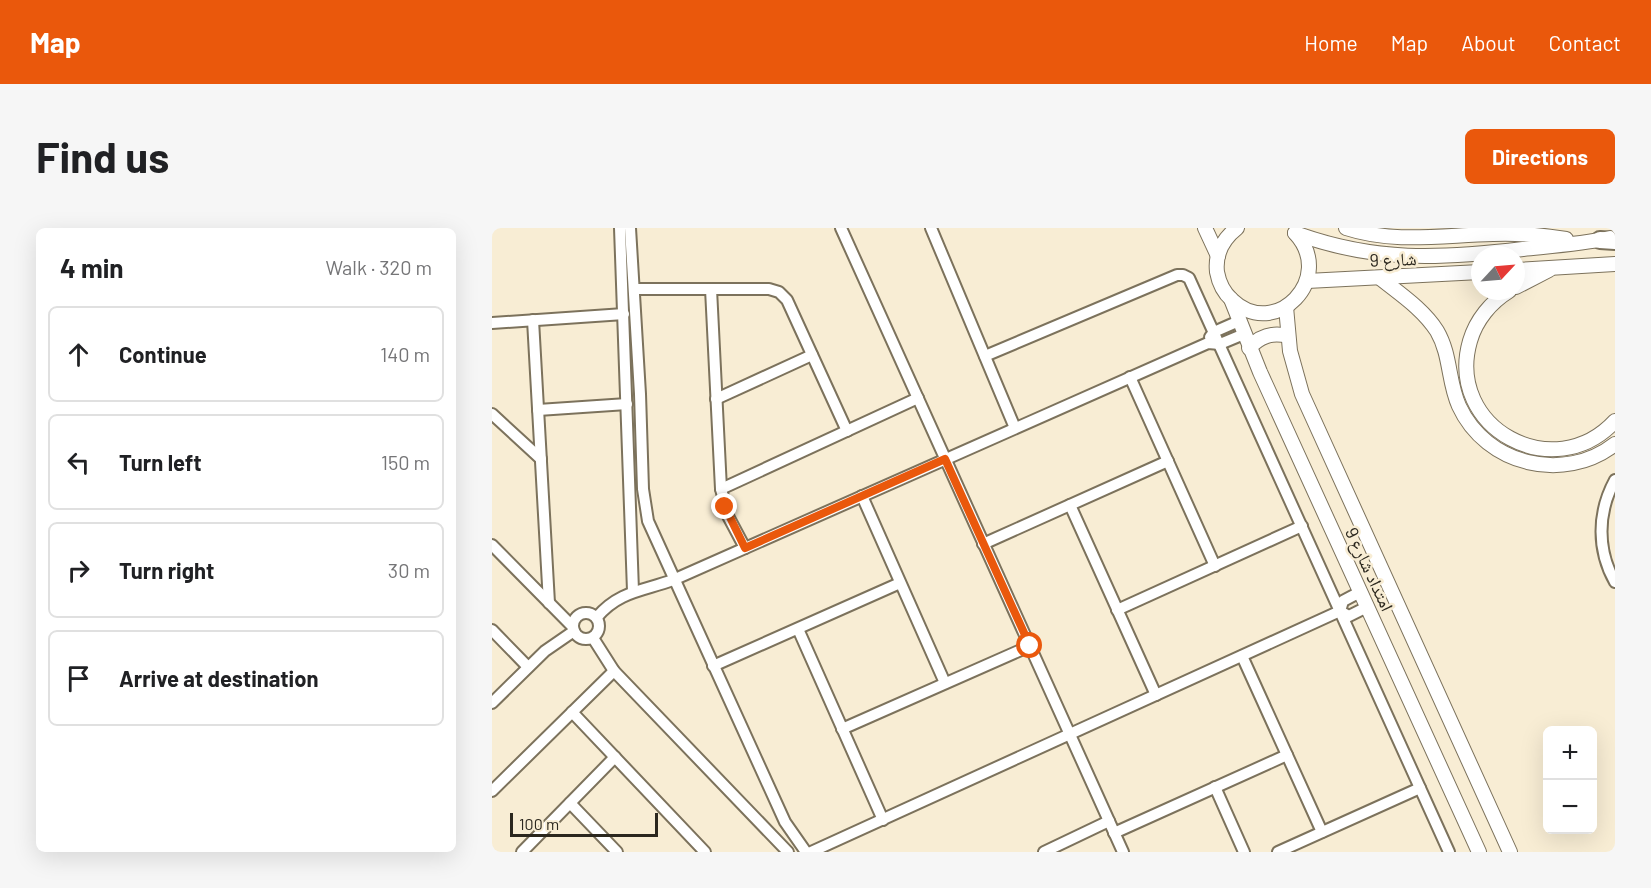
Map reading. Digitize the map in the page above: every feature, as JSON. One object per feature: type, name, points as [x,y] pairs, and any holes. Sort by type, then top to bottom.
[{"type":"main road","points":[[1205,228],[1218,256]]},
{"type":"main road","points":[[1218,256],[1224,241],[1237,228]]},
{"type":"main road","points":[[1346,228],[1397,238],[1510,234],[1603,240]]},
{"type":"main road","points":[[1231,299],[1243,308],[1257,312],[1272,312],[1286,307],[1296,299],[1307,281],[1309,266],[1307,252],[1292,230]]},
{"type":"main road","name":"شارع 9","points":[[1292,230],[1335,246],[1398,256],[1472,255],[1603,240]]},
{"type":"main road","name":"امتداد شارع 9","points":[[1218,256],[1219,279],[1231,299],[1250,348],[1479,852]]},
{"type":"main road","points":[[1525,269],[1615,264]]},
{"type":"main road","points":[[1525,282],[1554,267]]},
{"type":"main road","name":"شارع 9","points":[[1307,281],[1471,273]]},
{"type":"main road","points":[[1380,278],[1419,309],[1433,325],[1446,353],[1452,386],[1460,408],[1473,428],[1490,445],[1521,461],[1556,466],[1590,459],[1615,444]]},
{"type":"main road","points":[[1496,300],[1481,317],[1468,346],[1466,368],[1469,389],[1485,418],[1510,439],[1531,447],[1552,450],[1583,444],[1601,434],[1615,421]]},
{"type":"main road","name":"امتداد شارع 9","points":[[1286,307],[1293,365],[1306,404],[1510,852]]},
{"type":"main road","points":[[1250,348],[1264,337],[1275,334],[1288,336]]},
{"type":"street","points":[[620,228],[633,591]]},
{"type":"street","points":[[630,228],[646,511],[651,531],[785,822],[806,852]]},
{"type":"street","points":[[841,228],[1123,852]]},
{"type":"street","points":[[931,228],[1015,428]]},
{"type":"street","points":[[984,357],[1180,275],[1191,280],[1449,852]]},
{"type":"street","points":[[634,289],[769,289],[779,292],[787,300],[847,431]]},
{"type":"street","points":[[711,289],[721,489],[728,516],[745,548]]},
{"type":"street","points":[[492,323],[624,314]]},
{"type":"street","points":[[533,320],[549,603]]},
{"type":"street","points":[[1208,343],[1214,332],[1241,327]]},
{"type":"street","points":[[597,617],[617,599],[633,591],[674,580],[1208,343],[1220,344],[1241,327]]},
{"type":"street","points":[[716,399],[812,355]]},
{"type":"street","points":[[1130,377],[1215,566]]},
{"type":"street","points":[[627,403],[632,392],[640,394]]},
{"type":"street","points":[[721,489],[918,398]]},
{"type":"street","points":[[538,410],[627,403]]},
{"type":"street","points":[[627,403],[634,414],[640,411]]},
{"type":"street","points":[[492,414],[541,459]]},
{"type":"street","points":[[983,543],[1168,461]]},
{"type":"street","points":[[1615,480],[1605,503],[1601,525],[1605,559],[1615,582]]},
{"type":"street","points":[[862,496],[945,683]]},
{"type":"street","points":[[1070,505],[1156,695]]},
{"type":"street","points":[[1118,610],[1302,526]]},
{"type":"street","points":[[492,545],[582,638],[593,638]]},
{"type":"street","points":[[713,666],[900,583]]},
{"type":"street","points":[[811,852],[1340,611],[1343,601],[1360,592]]},
{"type":"street","points":[[1340,611],[1349,616],[1367,607]]},
{"type":"street","points":[[492,703],[550,646],[573,629],[575,619],[581,614],[590,613],[597,617],[599,628],[593,638]]},
{"type":"street","points":[[798,628],[883,819]]},
{"type":"street","points":[[492,630],[528,667]]},
{"type":"street","points":[[593,638],[614,671],[788,852]]},
{"type":"street","points":[[842,729],[1030,646]]},
{"type":"street","points":[[1242,656],[1322,832]]},
{"type":"street","points":[[492,791],[614,671]]},
{"type":"street","points":[[572,712],[705,852]]},
{"type":"street","points":[[1114,833],[1287,755]]},
{"type":"street","points":[[522,852],[615,757]]},
{"type":"street","points":[[1215,788],[1244,852]]},
{"type":"street","points":[[1278,852],[1420,788]]},
{"type":"street","points":[[570,803],[613,851]]},
{"type":"street","points":[[1044,852],[1109,821]]},
{"type":"route","points":[[725,507],[745,548],[945,459],[1030,646]]}]
